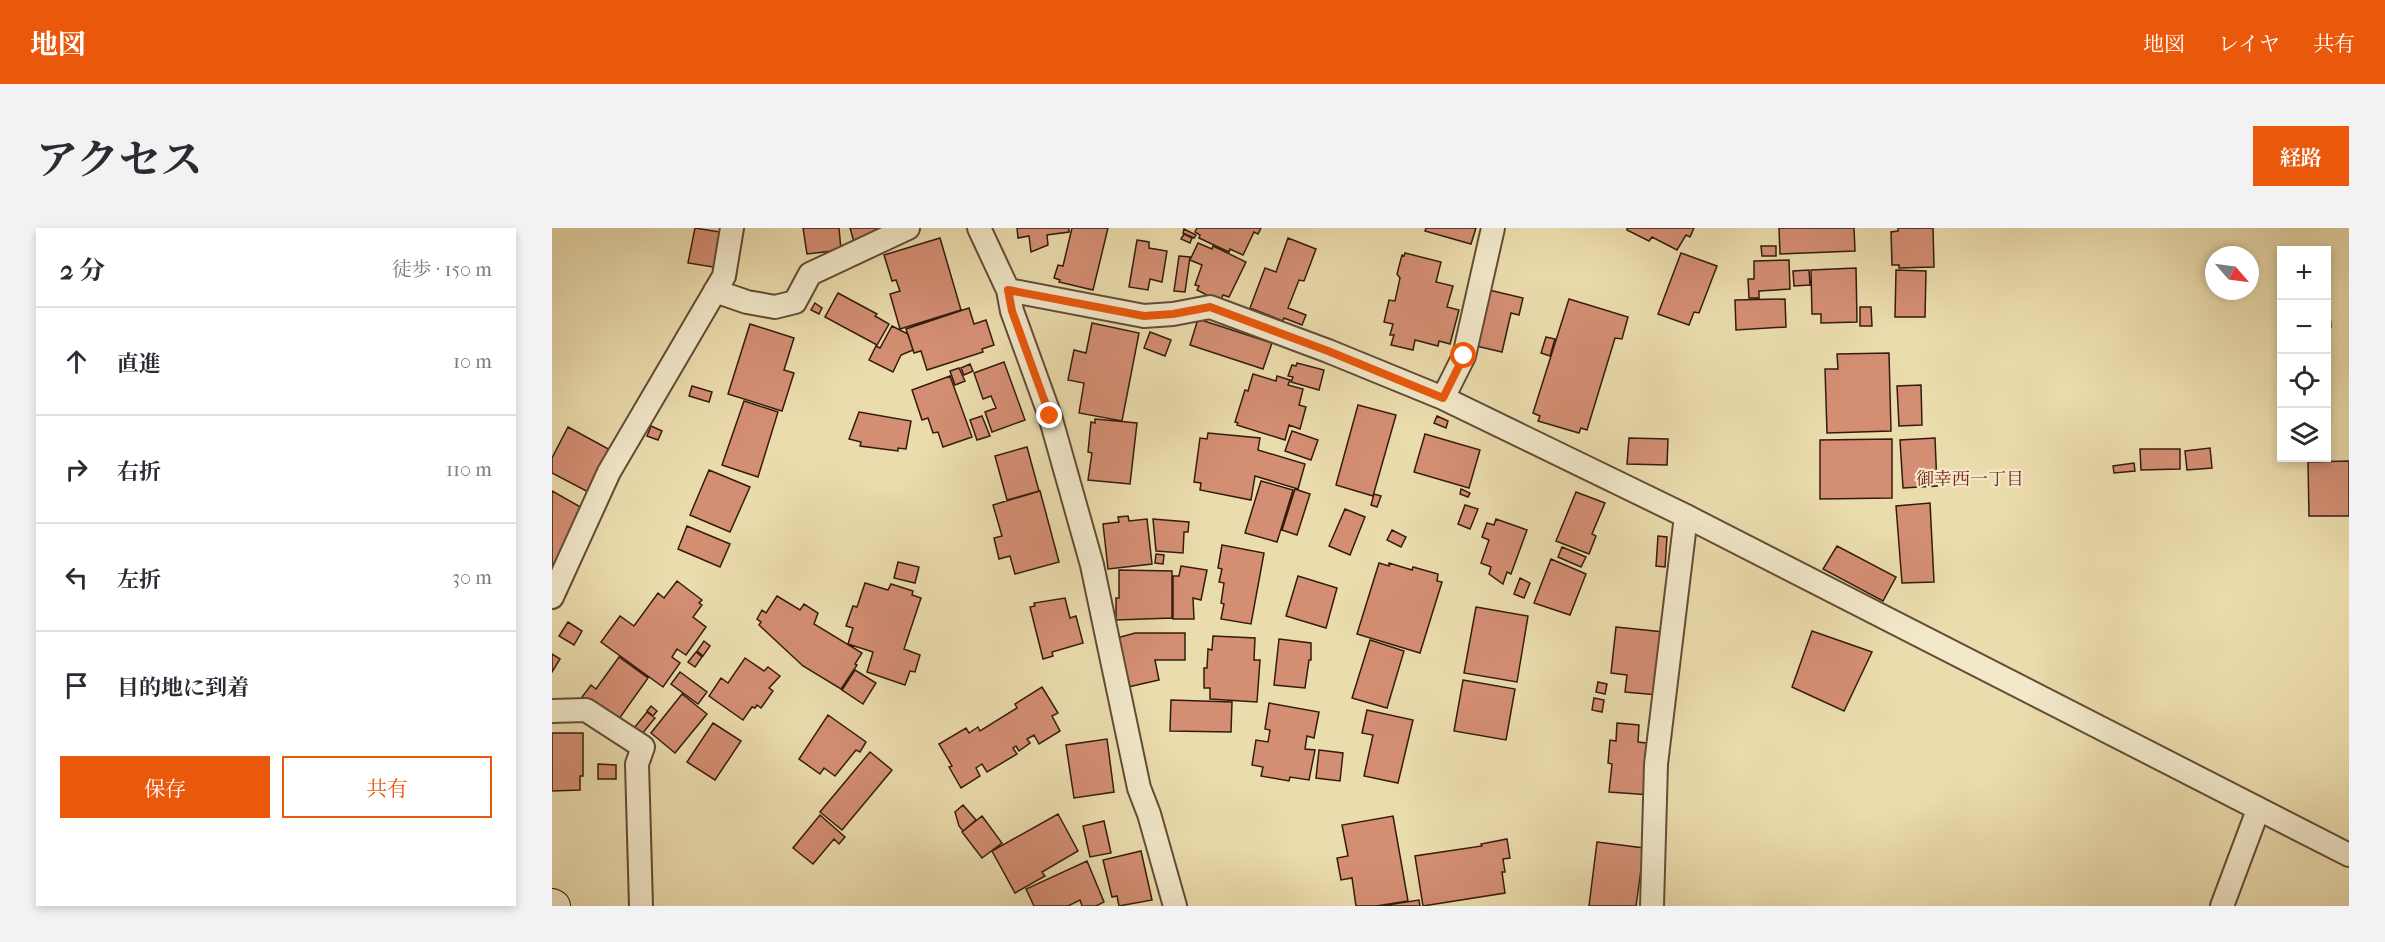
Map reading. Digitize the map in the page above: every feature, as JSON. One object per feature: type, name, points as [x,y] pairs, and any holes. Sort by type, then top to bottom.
[{"type":"street","points":[[552,597],[609,472],[724,276],[732,228]]},
{"type":"street","points":[[715,291],[747,302],[776,307],[795,302],[810,274],[908,228]]},
{"type":"street","points":[[979,228],[1008,290],[1012,311],[1050,416],[1092,565],[1139,788],[1149,814],[1175,906]]},
{"type":"street","points":[[1443,398],[1464,356],[1493,228]]},
{"type":"street","points":[[1008,290],[1144,316],[1173,314],[1210,307],[1328,351],[1443,398],[1686,516],[2349,855]]},
{"type":"street","points":[[1652,906],[1656,764],[1686,516]]},
{"type":"street","points":[[552,711],[586,710],[643,747],[637,764],[641,906]]},
{"type":"street","points":[[2222,906],[2258,810]]},
{"type":"building","points":[[695,228],[726,233],[719,268],[688,263]]},
{"type":"building","points":[[803,228],[839,228],[841,250],[807,254]]},
{"type":"building","points":[[850,228],[885,228],[854,242]]},
{"type":"building","points":[[1017,228],[1069,228],[1069,232],[1047,235],[1048,245],[1031,252],[1029,236],[1018,238]]},
{"type":"building","points":[[1072,228],[1108,228],[1093,290],[1059,282],[1060,280],[1054,278],[1058,265],[1063,266]]},
{"type":"building","points":[[1197,228],[1261,228],[1258,234],[1254,232],[1243,255],[1230,249],[1229,252],[1199,238],[1200,235],[1195,232]]},
{"type":"building","points":[[1426,228],[1476,228],[1471,244],[1425,231]]},
{"type":"building","points":[[1627,228],[1694,228],[1690,237],[1686,235],[1677,250],[1652,237],[1649,241]]},
{"type":"building","points":[[1779,228],[1854,228],[1855,251],[1780,254]]},
{"type":"building","points":[[1898,228],[1933,228],[1934,267],[1899,268],[1899,265],[1892,265],[1891,232],[1898,231]]},
{"type":"building","points":[[1184,229],[1196,235],[1194,238],[1183,233]]},
{"type":"building","points":[[1184,234],[1192,238],[1190,243],[1181,239]]},
{"type":"building","points":[[940,238],[961,310],[900,329],[890,294],[900,291],[896,280],[892,281],[884,255]]},
{"type":"building","points":[[1288,238],[1316,249],[1304,281],[1299,280],[1288,308],[1306,315],[1302,325],[1284,318],[1283,321],[1250,308],[1265,268],[1276,272]]},
{"type":"building","points":[[1137,240],[1149,242],[1149,248],[1167,251],[1162,282],[1150,279],[1148,290],[1129,287]]},
{"type":"building","points":[[1198,243],[1212,249],[1213,246],[1246,262],[1229,297],[1223,295],[1220,302],[1197,290],[1199,286],[1195,285],[1202,265],[1190,260]]},
{"type":"building","points":[[1761,246],[1776,246],[1776,256],[1762,256]]},
{"type":"building","points":[[1405,253],[1441,262],[1436,282],[1453,286],[1447,307],[1459,310],[1450,344],[1439,341],[1438,346],[1415,340],[1413,350],[1391,345],[1394,335],[1390,335],[1393,324],[1384,322],[1389,300],[1395,301],[1400,278],[1397,274],[1402,255],[1404,256]]},
{"type":"building","points":[[1681,253],[1717,266],[1699,313],[1694,312],[1689,325],[1658,314]]},
{"type":"building","points":[[1179,256],[1190,257],[1185,292],[1174,291]]},
{"type":"building","points":[[1789,260],[1790,289],[1759,291],[1759,298],[1749,298],[1748,279],[1754,279],[1754,261]]},
{"type":"building","points":[[1856,268],[1857,322],[1821,323],[1821,314],[1812,314],[1811,270]]},
{"type":"building","points":[[1809,270],[1810,285],[1794,286],[1793,271]]},
{"type":"building","points":[[1896,270],[1926,271],[1925,317],[1895,317]]},
{"type":"building","points":[[1489,290],[1523,298],[1519,315],[1511,313],[1502,352],[1476,346]]},
{"type":"building","points":[[838,293],[877,314],[875,316],[889,324],[877,345],[825,317]]},
{"type":"building","points":[[1569,299],[1628,317],[1622,339],[1615,338],[1587,430],[1581,428],[1579,433],[1538,421],[1540,416],[1533,413]]},
{"type":"building","points":[[1785,299],[1786,327],[1736,330],[1735,300]]},
{"type":"building","points":[[815,303],[822,308],[819,314],[811,310]]},
{"type":"building","points":[[1860,307],[1871,307],[1872,326],[1860,326]]},
{"type":"building","points":[[969,308],[974,324],[986,320],[994,345],[982,349],[983,352],[927,370],[921,351],[914,353],[906,329]]},
{"type":"building","points":[[1198,319],[1272,343],[1263,369],[1190,345]]},
{"type":"building","points":[[1092,323],[1139,333],[1122,421],[1079,413],[1084,383],[1068,380],[1074,350],[1086,353]]},
{"type":"building","points":[[750,324],[794,338],[784,370],[794,373],[782,411],[728,394]]},
{"type":"building","points":[[892,326],[908,334],[913,350],[901,355],[893,372],[869,360],[876,346],[880,348]]},
{"type":"building","points":[[1150,332],[1171,340],[1165,356],[1144,348]]},
{"type":"building","points":[[1546,337],[1555,339],[1550,356],[1541,353]]},
{"type":"building","points":[[1889,353],[1891,431],[1827,433],[1825,369],[1838,369],[1837,354]]},
{"type":"building","points":[[1004,362],[1025,420],[992,432],[985,412],[996,408],[991,396],[983,399],[974,373]]},
{"type":"building","points":[[1297,363],[1324,370],[1319,390],[1291,382],[1293,377],[1288,376],[1292,365],[1296,366]]},
{"type":"building","points":[[970,364],[973,371],[964,375],[961,368]]},
{"type":"building","points":[[959,368],[965,381],[955,385],[950,371]]},
{"type":"building","points":[[1253,374],[1276,381],[1277,376],[1290,380],[1288,385],[1303,389],[1299,405],[1306,407],[1300,429],[1289,425],[1285,440],[1237,425],[1238,423],[1235,422],[1245,390],[1248,391]]},
{"type":"building","points":[[950,376],[972,437],[943,447],[938,432],[933,433],[928,418],[922,420],[912,390]]},
{"type":"building","points":[[1921,385],[1922,425],[1899,426],[1897,386]]},
{"type":"building","points":[[692,386],[712,392],[709,402],[689,396]]},
{"type":"building","points":[[744,401],[778,412],[758,477],[722,465]]},
{"type":"building","points":[[1358,405],[1396,415],[1373,496],[1336,485]]},
{"type":"building","points":[[859,412],[911,421],[906,449],[898,448],[898,451],[860,446],[861,442],[849,439]]},
{"type":"building","points":[[982,416],[990,436],[977,440],[970,420]]},
{"type":"building","points":[[1437,416],[1448,421],[1446,428],[1434,423]]},
{"type":"building","points":[[1095,419],[1137,423],[1130,484],[1088,480],[1092,453],[1088,452],[1091,422],[1095,423]]},
{"type":"building","points":[[651,426],[662,431],[658,440],[647,436]]},
{"type":"building","points":[[568,427],[614,452],[592,494],[552,473],[552,458]]},
{"type":"building","points":[[1292,431],[1318,440],[1311,460],[1285,451]]},
{"type":"building","points":[[1208,433],[1260,438],[1258,450],[1305,464],[1298,489],[1255,476],[1251,500],[1200,490],[1201,483],[1194,482],[1200,438],[1207,439]]},
{"type":"building","points":[[1425,434],[1480,450],[1469,488],[1414,472]]},
{"type":"building","points":[[1629,438],[1668,439],[1667,465],[1627,464]]},
{"type":"building","points":[[1935,438],[1937,486],[1903,488],[1900,440]]},
{"type":"building","points":[[1892,439],[1892,498],[1820,499],[1820,440]]},
{"type":"building","points":[[1027,447],[1039,491],[1007,500],[995,456]]},
{"type":"building","points":[[2210,448],[2212,468],[2187,470],[2185,451]]},
{"type":"building","points":[[2140,449],[2180,449],[2180,469],[2141,470]]},
{"type":"building","points":[[2349,461],[2349,516],[2309,516],[2308,462]]},
{"type":"building","points":[[2134,463],[2135,471],[2114,473],[2113,466]]},
{"type":"building","points":[[709,470],[750,487],[730,532],[690,515]]},
{"type":"building","points":[[1261,481],[1293,490],[1277,542],[1245,533]]},
{"type":"building","points":[[1295,489],[1310,494],[1297,535],[1282,530]]},
{"type":"building","points":[[1461,489],[1470,493],[1468,497],[1460,494]]},
{"type":"building","points":[[552,491],[584,509],[552,567]]},
{"type":"building","points":[[1040,491],[1059,562],[1015,574],[1010,556],[999,559],[994,538],[1002,536],[993,505]]},
{"type":"building","points":[[1576,492],[1605,503],[1592,534],[1596,536],[1589,554],[1556,541]]},
{"type":"building","points":[[1374,494],[1381,496],[1377,507],[1371,505]]},
{"type":"building","points":[[1930,503],[1934,582],[1902,583],[1896,506]]},
{"type":"building","points":[[1465,505],[1478,509],[1470,529],[1458,524]]},
{"type":"building","points":[[1345,509],[1365,517],[1350,555],[1329,546]]},
{"type":"building","points":[[1128,516],[1129,521],[1147,519],[1152,564],[1108,569],[1103,524],[1119,522],[1118,517]]},
{"type":"building","points":[[1153,519],[1189,522],[1188,532],[1184,532],[1183,553],[1156,551]]},
{"type":"building","points":[[1496,519],[1527,530],[1511,574],[1507,572],[1503,584],[1489,574],[1491,567],[1481,563],[1489,540],[1482,537],[1487,523],[1494,525]]},
{"type":"building","points":[[687,526],[730,544],[720,567],[678,549]]},
{"type":"building","points":[[1392,530],[1406,537],[1401,547],[1387,540]]},
{"type":"building","points":[[1658,536],[1667,537],[1665,567],[1656,566]]},
{"type":"building","points":[[1222,545],[1264,553],[1251,624],[1221,619],[1224,583],[1219,582],[1222,569],[1218,568]]},
{"type":"building","points":[[1837,546],[1896,577],[1883,601],[1823,569]]},
{"type":"building","points":[[1562,547],[1586,557],[1581,567],[1558,557]]},
{"type":"building","points":[[1156,554],[1164,555],[1163,564],[1155,563]]},
{"type":"building","points":[[1551,559],[1586,574],[1570,615],[1534,603]]},
{"type":"building","points":[[898,562],[919,567],[915,583],[894,578]]},
{"type":"building","points":[[1379,563],[1389,566],[1389,563],[1412,570],[1413,567],[1438,574],[1437,581],[1442,582],[1420,653],[1357,634]]},
{"type":"building","points":[[1181,566],[1207,570],[1201,600],[1193,598],[1194,619],[1173,619],[1173,576],[1179,576]]},
{"type":"building","points":[[1119,570],[1172,571],[1172,618],[1116,620]]},
{"type":"building","points":[[1298,576],[1337,588],[1326,628],[1286,616]]},
{"type":"building","points":[[1520,578],[1530,583],[1524,598],[1514,594]]},
{"type":"building","points":[[677,581],[702,600],[699,603],[702,605],[693,617],[706,627],[686,655],[677,649],[672,657],[680,663],[663,687],[601,642],[620,616],[634,626],[658,593],[664,598]]},
{"type":"building","points":[[865,583],[888,590],[891,584],[913,591],[912,595],[921,598],[904,649],[920,655],[915,672],[910,671],[905,685],[867,672],[873,652],[848,644],[853,628],[846,626],[853,606],[857,607]]},
{"type":"building","points":[[777,596],[800,610],[804,604],[818,613],[814,624],[862,653],[841,689],[803,666],[759,625],[761,622],[757,619],[762,610],[766,613]]},
{"type":"building","points":[[1065,598],[1070,618],[1076,616],[1083,643],[1052,652],[1053,656],[1043,659],[1030,607],[1035,606],[1034,603]]},
{"type":"building","points":[[1476,607],[1528,616],[1517,682],[1464,673]]},
{"type":"building","points":[[568,622],[582,631],[574,645],[559,636]]},
{"type":"building","points":[[1616,627],[1664,632],[1658,695],[1625,692],[1627,675],[1611,673]]},
{"type":"building","points":[[1812,631],[1872,652],[1844,711],[1792,687]]},
{"type":"building","points":[[1135,633],[1185,633],[1185,660],[1155,660],[1159,680],[1128,687],[1117,638]]},
{"type":"building","points":[[1213,636],[1255,638],[1254,660],[1260,660],[1257,702],[1210,699],[1210,688],[1204,688],[1204,668],[1207,668],[1208,649],[1212,650]]},
{"type":"building","points":[[1279,639],[1311,643],[1311,660],[1309,660],[1305,688],[1274,685]]},
{"type":"building","points":[[1370,640],[1404,651],[1387,708],[1352,698]]},
{"type":"building","points":[[704,641],[710,646],[703,656],[697,651]]},
{"type":"building","points":[[696,652],[702,657],[695,667],[688,662]]},
{"type":"building","points":[[552,654],[560,659],[552,672]]},
{"type":"building","points":[[619,657],[648,678],[619,719],[615,721],[582,697],[591,685],[596,689]]},
{"type":"building","points":[[745,658],[764,671],[768,667],[780,676],[769,688],[773,691],[761,708],[757,705],[755,708],[752,707],[743,720],[709,696],[721,678],[728,683]]},
{"type":"building","points":[[855,670],[876,683],[863,704],[842,690]]},
{"type":"building","points":[[680,672],[707,692],[698,704],[671,684]]},
{"type":"building","points":[[1463,680],[1515,689],[1506,740],[1454,731]]},
{"type":"building","points":[[1598,682],[1607,684],[1605,694],[1596,692]]},
{"type":"building","points":[[1042,687],[1058,713],[1052,716],[1060,731],[1039,744],[1034,735],[1027,739],[1030,743],[1019,751],[1016,746],[1013,748],[1017,754],[987,772],[982,764],[976,768],[980,776],[961,788],[939,744],[966,728],[969,733],[978,727],[980,731],[1017,708],[1015,704]]},
{"type":"building","points":[[682,694],[707,714],[675,753],[651,733]]},
{"type":"building","points":[[1594,698],[1604,700],[1602,712],[1592,710]]},
{"type":"building","points":[[1171,700],[1232,702],[1231,732],[1170,731]]},
{"type":"building","points":[[1269,703],[1319,712],[1314,738],[1307,736],[1305,749],[1315,750],[1309,780],[1290,777],[1289,781],[1261,776],[1263,767],[1252,765],[1256,740],[1268,742],[1270,730],[1265,729]]},
{"type":"building","points":[[651,706],[657,711],[653,716],[647,711]]},
{"type":"building","points":[[1367,710],[1413,720],[1398,783],[1364,776],[1373,735],[1362,733]]},
{"type":"building","points":[[647,712],[655,718],[642,734],[634,728]]},
{"type":"building","points":[[828,715],[866,742],[860,752],[856,750],[835,776],[824,768],[820,774],[799,759]]},
{"type":"building","points":[[713,723],[741,741],[715,780],[687,762]]},
{"type":"building","points":[[1617,723],[1639,725],[1638,742],[1655,744],[1651,795],[1609,792],[1612,764],[1608,763],[1610,740],[1616,741]]},
{"type":"building","points":[[552,733],[583,733],[583,776],[580,776],[580,790],[552,791]]},
{"type":"building","points":[[1107,739],[1114,792],[1074,798],[1066,745]]},
{"type":"building","points":[[1319,750],[1343,753],[1340,781],[1316,778]]},
{"type":"building","points":[[870,752],[892,770],[842,830],[820,812]]},
{"type":"building","points":[[598,764],[616,765],[616,779],[598,779]]},
{"type":"building","points":[[963,805],[976,820],[963,831],[955,812]]},
{"type":"building","points":[[1058,814],[1078,851],[1042,872],[1045,876],[1015,893],[992,851]]},
{"type":"building","points":[[820,815],[845,837],[839,844],[834,839],[813,864],[793,848]]},
{"type":"building","points":[[982,816],[1002,843],[982,858],[962,832]]},
{"type":"building","points":[[1393,816],[1408,901],[1376,906],[1356,906],[1352,878],[1341,880],[1337,858],[1348,856],[1342,825]]},
{"type":"building","points":[[1104,821],[1111,853],[1090,857],[1083,826]]},
{"type":"building","points":[[1507,839],[1510,858],[1503,859],[1505,872],[1502,872],[1505,893],[1423,906],[1415,856],[1482,846],[1481,844]]},
{"type":"building","points":[[1597,842],[1644,848],[1636,906],[1589,906]]},
{"type":"building","points":[[1141,851],[1152,900],[1119,906],[1117,896],[1112,897],[1103,860]]},
{"type":"building","points":[[1087,861],[1104,902],[1096,906],[1082,906],[1080,900],[1068,906],[1034,906],[1026,889]]},
{"type":"building","points":[[1419,900],[1420,906],[1381,906]]},
{"type":"district","name":"御幸西一丁目","points":[[1970,479]]},
{"type":"route","points":[[1050,416],[1012,311],[1008,290],[1144,316],[1173,314],[1210,307],[1328,351],[1443,398],[1464,356]]}]
